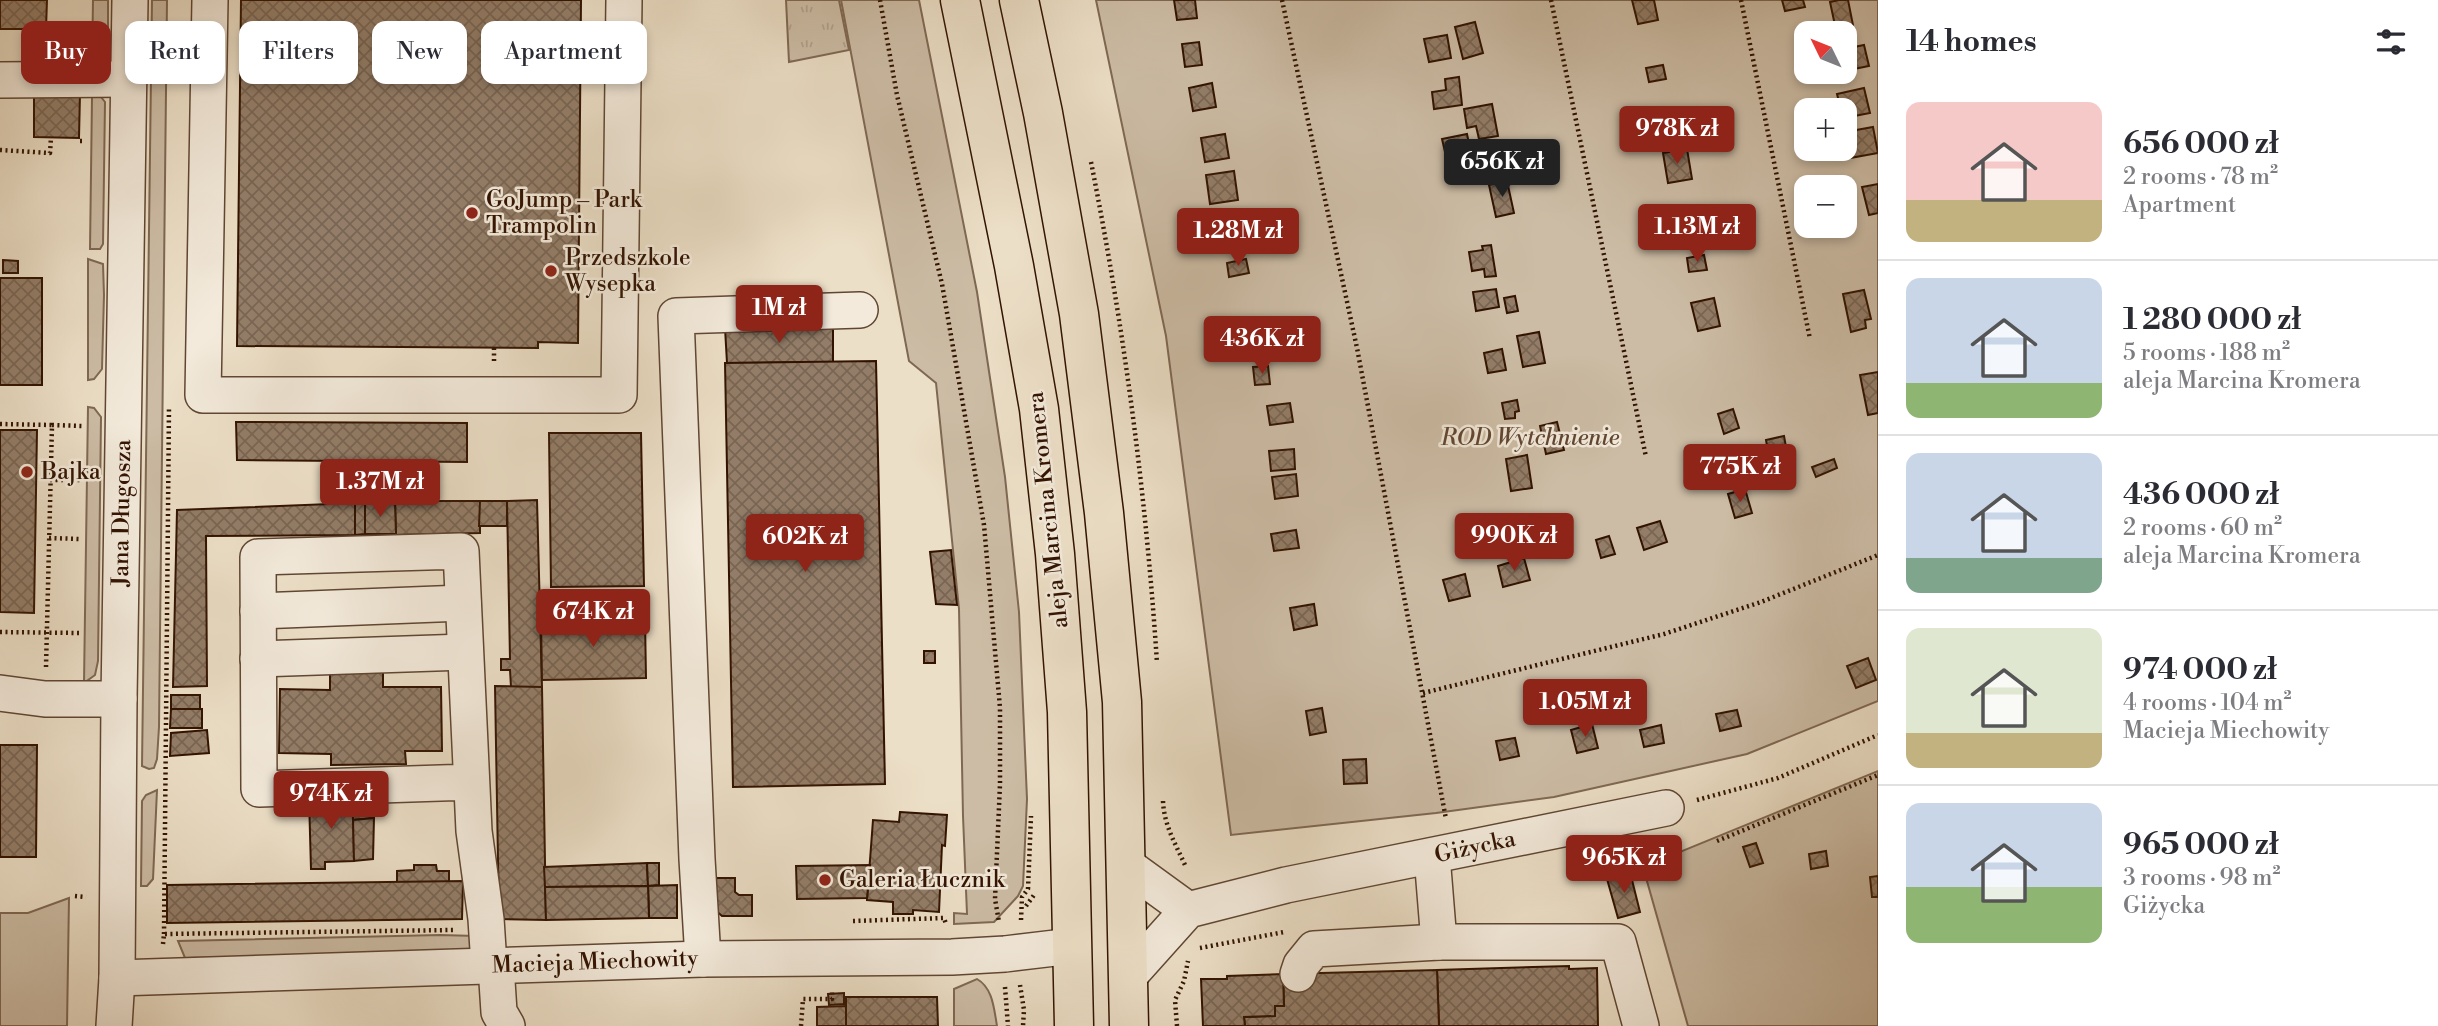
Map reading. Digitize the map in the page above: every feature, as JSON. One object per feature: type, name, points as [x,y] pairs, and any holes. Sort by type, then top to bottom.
[{"type":"main road","name":"aleja Marcina Kromera","points":[[960,0],[1014,266],[1039,409],[1055,554],[1067,712],[1074,1026]]},
{"type":"main road","points":[[1019,0],[1043,113],[1079,314],[1102,500],[1122,702],[1129,1026]]},
{"type":"street","name":"Jana Długosza","points":[[130,0],[130,21]]},
{"type":"street","points":[[210,0],[203,396],[619,395],[624,0]]},
{"type":"street","points":[[0,80],[125,79]]},
{"type":"street","name":"Jana Długosza","points":[[114,1026],[117,978],[129,84]]},
{"type":"street","points":[[704,959],[697,859],[676,316],[860,310]]},
{"type":"street","points":[[471,782],[259,789],[258,557],[461,551],[474,831],[499,1012],[507,1026]]},
{"type":"street","points":[[258,611],[463,603]]},
{"type":"street","points":[[258,659],[465,652]]},
{"type":"street","points":[[0,693],[45,699],[119,699]]},
{"type":"street","name":"Giżycka","points":[[1188,910],[1286,885],[1666,808]]},
{"type":"street","points":[[1432,856],[1438,942]]},
{"type":"street","points":[[1126,865],[1188,910],[1128,977]]},
{"type":"street","points":[[1298,974],[1301,965],[1314,949],[1438,942],[1618,942],[1641,1026]]},
{"type":"street","name":"Macieja Miechowity","points":[[117,978],[704,959],[952,957],[1072,946]]},
{"type":"path","points":[[880,0],[897,95],[942,284],[985,525],[1000,708],[995,899],[1000,926]]},
{"type":"path","points":[[1282,0],[1357,348],[1445,811]]},
{"type":"path","points":[[1551,0],[1646,457]]},
{"type":"path","points":[[1741,0],[1810,339]]},
{"type":"path","points":[[0,150],[50,153],[51,137]]},
{"type":"path","points":[[163,934],[169,397]]},
{"type":"path","points":[[0,424],[82,426]]},
{"type":"path","points":[[45,699],[52,425]]},
{"type":"path","points":[[50,480],[81,480]]},
{"type":"path","points":[[49,538],[80,539]]},
{"type":"path","points":[[1423,693],[1664,634],[1761,601],[1878,555]]},
{"type":"path","points":[[0,632],[79,633]]},
{"type":"path","points":[[1666,808],[1778,778],[1878,735]]},
{"type":"path","points":[[1717,841],[1878,775]]},
{"type":"path","points":[[1021,929],[1022,897],[1028,889],[1031,813]]},
{"type":"path","points":[[1026,906],[1036,890]]},
{"type":"path","points":[[1177,1026],[1175,1000],[1184,981],[1189,950]]},
{"type":"path","points":[[1005,977],[1009,1026]]},
{"type":"path","points":[[1020,981],[1023,1026]]},
{"type":"path","points":[[801,1026],[803,999],[832,999],[832,992]]},
{"type":"green space","points":[[93,0],[108,0],[108,21],[93,21]]},
{"type":"green space","points":[[152,0],[167,0],[167,21],[152,21]]},
{"type":"green space","points":[[786,0],[839,0],[849,50],[789,62]]},
{"type":"green space","points":[[841,0],[919,0],[977,292],[1005,477],[1019,612],[1027,799],[1023,886],[1018,896],[994,922],[954,924],[954,913],[967,914],[959,609],[936,383],[909,361]]},
{"type":"green space","name":"ROD Wytchnienie","points":[[1096,0],[1878,0],[1878,701],[1747,754],[1554,797],[1436,813],[1231,835],[1166,336]]},
{"type":"green space","points":[[151,84],[166,84],[159,727],[154,768],[142,766]]},
{"type":"green space","points":[[92,97],[101,97],[105,102],[103,244],[100,249],[90,249]]},
{"type":"green space","points":[[88,259],[103,264],[104,295],[102,369],[94,379],[88,380]]},
{"type":"green space","points":[[88,407],[94,408],[101,417],[98,661],[95,675],[84,683]]},
{"type":"green space","points":[[1878,771],[1878,1026],[1688,1026],[1643,867]]},
{"type":"green space","points":[[157,790],[153,879],[147,886],[141,886],[142,801],[146,795]]},
{"type":"green space","points":[[69,898],[67,1026],[0,1026],[0,913],[28,913]]},
{"type":"green space","points":[[476,936],[474,947],[466,952],[185,958],[178,941]]},
{"type":"green space","points":[[977,979],[990,993],[997,1026],[954,1026],[954,989]]},
{"type":"building","points":[[0,0],[47,0],[46,21],[21,21],[21,29],[0,29]]},
{"type":"building","points":[[241,0],[581,0],[581,21],[481,21],[481,84],[580,84],[578,343],[538,342],[538,348],[237,346],[240,84],[358,84],[358,21],[241,21]]},
{"type":"building","points":[[1174,0],[1195,0],[1197,18],[1177,20]]},
{"type":"building","points":[[1632,0],[1654,0],[1658,20],[1638,24]]},
{"type":"building","points":[[1782,0],[1803,0],[1805,7],[1785,11]]},
{"type":"building","points":[[1848,0],[1852,21],[1834,21],[1830,2]]},
{"type":"building","points":[[1475,22],[1483,53],[1463,59],[1455,27]]},
{"type":"building","points":[[1447,35],[1451,58],[1429,62],[1424,39]]},
{"type":"building","points":[[1199,42],[1202,65],[1185,67],[1182,44]]},
{"type":"building","points":[[1864,45],[1869,66],[1857,68],[1857,46]]},
{"type":"building","points":[[1663,65],[1666,79],[1649,82],[1646,68]]},
{"type":"building","points":[[1459,77],[1462,105],[1434,109],[1432,92],[1446,90],[1445,79]]},
{"type":"building","points":[[1212,83],[1216,107],[1193,111],[1189,88]]},
{"type":"building","points":[[1864,88],[1870,113],[1857,116],[1857,98],[1838,98],[1837,94]]},
{"type":"building","points":[[34,92],[80,93],[79,138],[34,137]]},
{"type":"building","points":[[1492,104],[1498,136],[1479,139],[1476,126],[1467,128],[1464,109]]},
{"type":"building","points":[[1722,116],[1725,137],[1701,141],[1698,120]]},
{"type":"building","points":[[1873,127],[1878,153],[1857,157],[1857,130]]},
{"type":"building","points":[[1225,134],[1229,158],[1205,162],[1201,138]]},
{"type":"building","points":[[1467,134],[1473,163],[1449,169],[1442,139]]},
{"type":"building","points":[[1687,149],[1692,179],[1668,183],[1663,153]]},
{"type":"building","points":[[1234,171],[1238,200],[1210,204],[1206,175]]},
{"type":"building","points":[[1507,181],[1514,213],[1496,217],[1489,185]]},
{"type":"building","points":[[1878,184],[1878,213],[1869,215],[1862,187]]},
{"type":"building","points":[[1491,245],[1496,276],[1485,277],[1484,269],[1472,271],[1469,252],[1483,250],[1482,246]]},
{"type":"building","points":[[1704,255],[1707,270],[1689,272],[1687,258]]},
{"type":"building","points":[[1246,259],[1249,273],[1229,277],[1227,263]]},
{"type":"building","points":[[3,260],[18,261],[18,273],[3,273]]},
{"type":"building","points":[[0,278],[42,278],[42,385],[0,385]]},
{"type":"building","points":[[1496,289],[1499,307],[1476,311],[1473,292]]},
{"type":"building","points":[[1864,290],[1871,319],[1865,320],[1866,328],[1851,332],[1843,294]]},
{"type":"building","points":[[1515,296],[1518,311],[1507,313],[1504,298]]},
{"type":"building","points":[[1714,298],[1720,326],[1698,331],[1691,303]]},
{"type":"building","points":[[1265,318],[1266,331],[1248,334],[1246,321]]},
{"type":"building","points":[[833,327],[833,362],[727,363],[725,328]]},
{"type":"building","points":[[1539,332],[1545,363],[1523,367],[1517,336]]},
{"type":"building","points":[[1502,349],[1506,370],[1488,373],[1484,353]]},
{"type":"building","points":[[876,361],[885,784],[733,787],[725,363]]},
{"type":"building","points":[[1268,366],[1270,384],[1255,385],[1253,367]]},
{"type":"building","points":[[1878,372],[1878,413],[1868,415],[1860,375]]},
{"type":"building","points":[[1517,400],[1519,411],[1515,412],[1515,418],[1505,419],[1502,403]]},
{"type":"building","points":[[1290,403],[1293,422],[1270,425],[1267,406]]},
{"type":"building","points":[[1733,409],[1739,428],[1724,434],[1718,414]]},
{"type":"building","points":[[236,422],[467,423],[467,462],[237,460]]},
{"type":"building","points":[[1557,422],[1564,450],[1546,454],[1540,426]]},
{"type":"building","points":[[0,430],[37,430],[34,613],[0,612]]},
{"type":"building","points":[[549,433],[641,433],[644,586],[551,587]]},
{"type":"building","points":[[1784,436],[1788,458],[1770,462],[1766,440]]},
{"type":"building","points":[[1746,448],[1750,475],[1722,480],[1717,454]]},
{"type":"building","points":[[1294,449],[1295,469],[1271,471],[1269,451]]},
{"type":"building","points":[[1527,455],[1532,488],[1511,491],[1506,459]]},
{"type":"building","points":[[1834,459],[1837,468],[1816,477],[1812,467]]},
{"type":"building","points":[[1296,474],[1298,496],[1275,499],[1272,477]]},
{"type":"building","points":[[1745,489],[1752,513],[1735,518],[1728,494]]},
{"type":"building","points":[[537,500],[542,687],[511,687],[510,670],[501,670],[501,659],[510,659],[507,501]]},
{"type":"building","points":[[395,501],[480,501],[480,533],[396,535]]},
{"type":"building","points":[[480,501],[507,501],[507,526],[479,526]]},
{"type":"building","points":[[355,503],[365,503],[365,534],[355,535]]},
{"type":"building","points":[[355,503],[355,535],[206,536],[207,686],[173,687],[177,510]]},
{"type":"building","points":[[365,503],[395,503],[396,534],[365,534]]},
{"type":"building","points":[[1660,521],[1667,542],[1644,550],[1637,528]]},
{"type":"building","points":[[1296,530],[1299,548],[1274,551],[1271,534]]},
{"type":"building","points":[[1535,533],[1537,548],[1519,552],[1516,537]]},
{"type":"building","points":[[1609,536],[1615,554],[1601,558],[1596,540]]},
{"type":"building","points":[[951,550],[957,605],[936,604],[930,552]]},
{"type":"building","points":[[1524,558],[1530,580],[1503,587],[1498,566]]},
{"type":"building","points":[[1465,574],[1470,596],[1449,601],[1443,580]]},
{"type":"building","points":[[1314,604],[1317,625],[1294,630],[1290,608]]},
{"type":"building","points":[[645,619],[646,678],[542,680],[541,620]]},
{"type":"building","points":[[924,651],[935,651],[935,663],[924,663]]},
{"type":"building","points":[[1868,658],[1876,680],[1856,688],[1847,666]]},
{"type":"building","points":[[330,672],[383,672],[383,687],[441,687],[442,751],[405,751],[406,764],[331,765],[331,754],[279,753],[280,689],[330,690]]},
{"type":"building","points":[[495,686],[542,687],[546,920],[499,919]]},
{"type":"building","points":[[171,695],[200,695],[200,709],[171,709]]},
{"type":"building","points":[[1322,708],[1326,732],[1310,735],[1306,711]]},
{"type":"building","points":[[171,709],[202,709],[202,728],[170,728]]},
{"type":"building","points":[[1737,710],[1741,726],[1720,731],[1716,714]]},
{"type":"building","points":[[1592,724],[1598,748],[1577,753],[1571,730]]},
{"type":"building","points":[[1661,725],[1664,743],[1644,747],[1640,730]]},
{"type":"building","points":[[207,730],[209,753],[170,756],[171,733]]},
{"type":"building","points":[[1515,738],[1519,756],[1500,760],[1496,741]]},
{"type":"building","points":[[0,745],[37,745],[36,857],[0,857]]},
{"type":"building","points":[[1366,759],[1367,783],[1344,784],[1343,760]]},
{"type":"building","points":[[353,797],[354,861],[325,862],[325,869],[311,869],[309,798]]},
{"type":"building","points":[[373,799],[374,818],[353,820],[352,800]]},
{"type":"building","points":[[900,812],[947,815],[945,846],[942,845],[939,912],[913,910],[913,914],[893,914],[893,902],[867,900],[873,820],[899,822]]},
{"type":"building","points":[[374,818],[373,859],[354,861],[353,820]]},
{"type":"building","points":[[1756,843],[1763,863],[1750,867],[1743,847]]},
{"type":"building","points":[[1826,851],[1828,866],[1811,869],[1809,854]]},
{"type":"building","points":[[647,863],[648,886],[545,887],[544,867]]},
{"type":"building","points":[[647,863],[659,863],[659,885],[648,886]]},
{"type":"building","points":[[414,865],[436,865],[437,871],[449,871],[449,882],[397,882],[397,871],[414,870]]},
{"type":"building","points":[[870,865],[867,898],[797,899],[796,866]]},
{"type":"building","points":[[1630,872],[1640,912],[1618,918],[1607,879]]},
{"type":"building","points":[[1878,876],[1878,897],[1872,897],[1870,877]]},
{"type":"building","points":[[714,878],[735,878],[735,892],[739,895],[752,895],[752,916],[722,916],[714,909]]},
{"type":"building","points":[[463,881],[462,919],[167,923],[167,885]]},
{"type":"building","points":[[677,885],[677,918],[649,918],[648,886]]},
{"type":"building","points":[[648,886],[649,918],[546,920],[545,887]]},
{"type":"building","points":[[1569,966],[1569,969],[1597,968],[1598,1026],[1439,1026],[1437,970]]},
{"type":"building","points":[[1437,970],[1439,1026],[1245,1026],[1244,1017],[1275,1016],[1275,1006],[1284,1006],[1283,974]]},
{"type":"building","points":[[1283,974],[1284,1006],[1275,1006],[1275,1016],[1244,1017],[1245,1026],[1203,1026],[1201,979]]},
{"type":"building","points":[[844,993],[844,1004],[829,1005],[828,994]]},
{"type":"building","points":[[846,997],[937,997],[938,1026],[846,1026]]},
{"type":"building","points":[[846,1006],[846,1026],[817,1026],[817,1007]]},
{"type":"place","name":"GoJump – Park Trampolin","points":[[472,213]]},
{"type":"place","name":"Przedszkole Wysepka","points":[[551,271]]},
{"type":"place","name":"Bajka","points":[[27,472]]},
{"type":"place","name":"Galeria Łucznik","points":[[825,880]]}]
